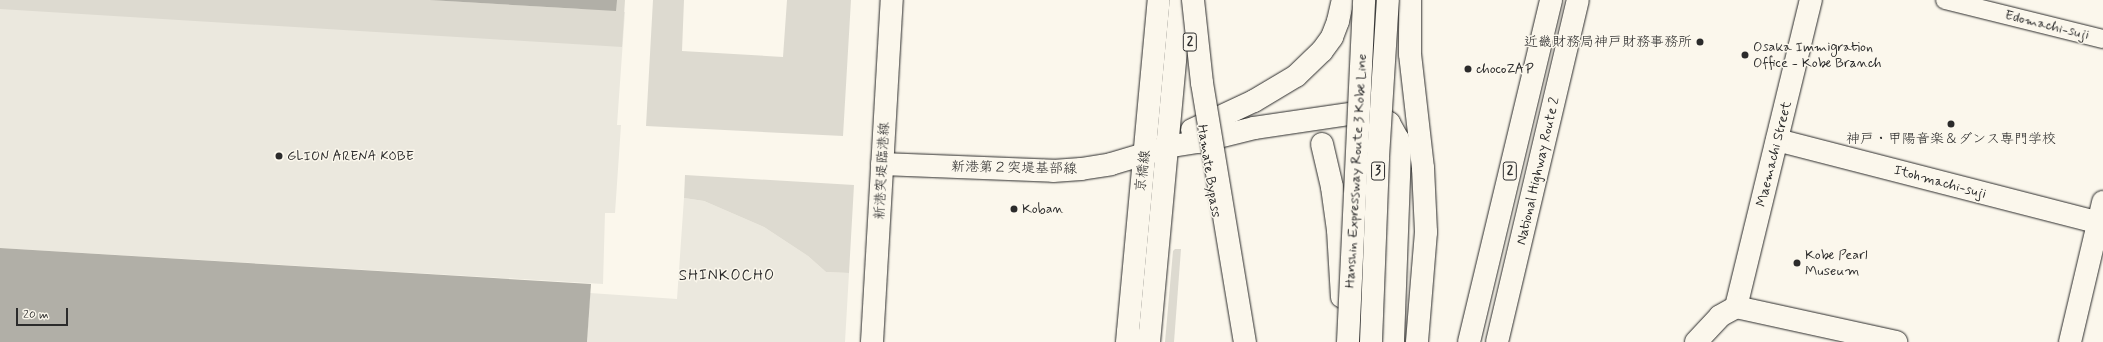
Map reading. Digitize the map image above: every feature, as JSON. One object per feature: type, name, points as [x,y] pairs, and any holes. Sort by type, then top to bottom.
[{"type":"main road","name":"新港突堤臨港線","points":[[872,342],[892,0]]},
{"type":"main road","name":"京橋線","points":[[1130,339],[1159,0]]},
{"type":"main road","name":"京橋線","points":[[1149,342],[1166,147],[1181,0]]},
{"type":"main road","name":"Hamate Bypass","points":[[1186,0],[1194,84],[1238,342]]},
{"type":"main road","name":"Hamate Bypass","points":[[1193,0],[1202,83],[1245,342]]},
{"type":"main road","points":[[1166,147],[1194,129],[1254,101],[1296,76],[1322,51],[1332,37],[1343,0]]},
{"type":"main road","name":"Hanshin Expressway Route 3 Kobe Line","points":[[1348,342],[1364,0]]},
{"type":"main road","name":"Hanshin Expressway Route 3 Kobe Line","points":[[1371,342],[1378,157],[1388,0]]},
{"type":"main road","points":[[1410,0],[1410,54],[1423,168],[1426,232],[1416,342]]},
{"type":"main road","name":"National Highway Route 2","points":[[1469,342],[1551,0]]},
{"type":"main road","name":"National Highway Route 2","points":[[1498,342],[1578,0]]},
{"type":"main road","name":"Maemachi Street","points":[[1736,308],[1811,0]]},
{"type":"main road","name":"3","points":[[1166,147],[1198,142],[1254,128],[1355,113],[1375,114],[1389,124],[1398,138],[1400,150],[1399,226],[1394,342]]},
{"type":"main road","name":"Itohmachi-suji","points":[[1777,140],[2101,224]]},
{"type":"main road","points":[[1322,144],[1332,187],[1338,230],[1343,342]]},
{"type":"main road","name":"新港第２突堤基部線","points":[[882,164],[1053,171],[1081,169],[1111,164],[1166,147]]},
{"type":"main road","points":[[2070,342],[2101,224],[2103,202]]},
{"type":"main road","points":[[1696,342],[1720,316],[1736,308],[1836,335],[1896,342]]},
{"type":"street","name":"Edomachi-suji","points":[[1945,0],[2103,39]]},
{"type":"shaded area","points":[[0,0],[428,0],[625,12],[617,125],[621,125],[615,213],[605,213],[603,284],[0,248]]},
{"type":"shaded area","points":[[0,0],[428,0],[580,9],[581,0],[625,0],[622,47],[0,9]]},
{"type":"shaded area","points":[[429,0],[617,0],[616,11]]},
{"type":"shaded area","points":[[653,0],[684,0],[682,51],[783,57],[787,0],[851,0],[843,136],[646,126]]},
{"type":"shaded area","points":[[685,175],[854,185],[849,273],[826,272],[808,256],[764,227],[704,201],[684,198]]},
{"type":"shaded area","points":[[684,198],[704,201],[764,227],[808,256],[826,272],[849,273],[845,342],[587,342],[590,293],[677,299]]},
{"type":"shaded area","points":[[0,248],[591,284],[587,342],[0,342]]},
{"type":"shaded area","points":[[1175,249],[1181,249],[1174,342],[1165,342],[1173,251]]},
{"type":"place","name":"近畿財務局神戸財務事務所","points":[[1700,42]]},
{"type":"place","name":"Osaka Immigration Office - Kobe Branch","points":[[1745,55]]},
{"type":"place","name":"chocoZAP","points":[[1468,69]]},
{"type":"place","name":"神戸・甲陽音楽＆ダンス専門学校","points":[[1951,124]]},
{"type":"place","name":"GLION ARENA KOBE","points":[[279,156]]},
{"type":"place","name":"Koban","points":[[1014,209]]},
{"type":"place","name":"Kobe Pearl Museum","points":[[1797,263]]},
{"type":"district","name":"SHINKOCHO","points":[[727,277]]}]
